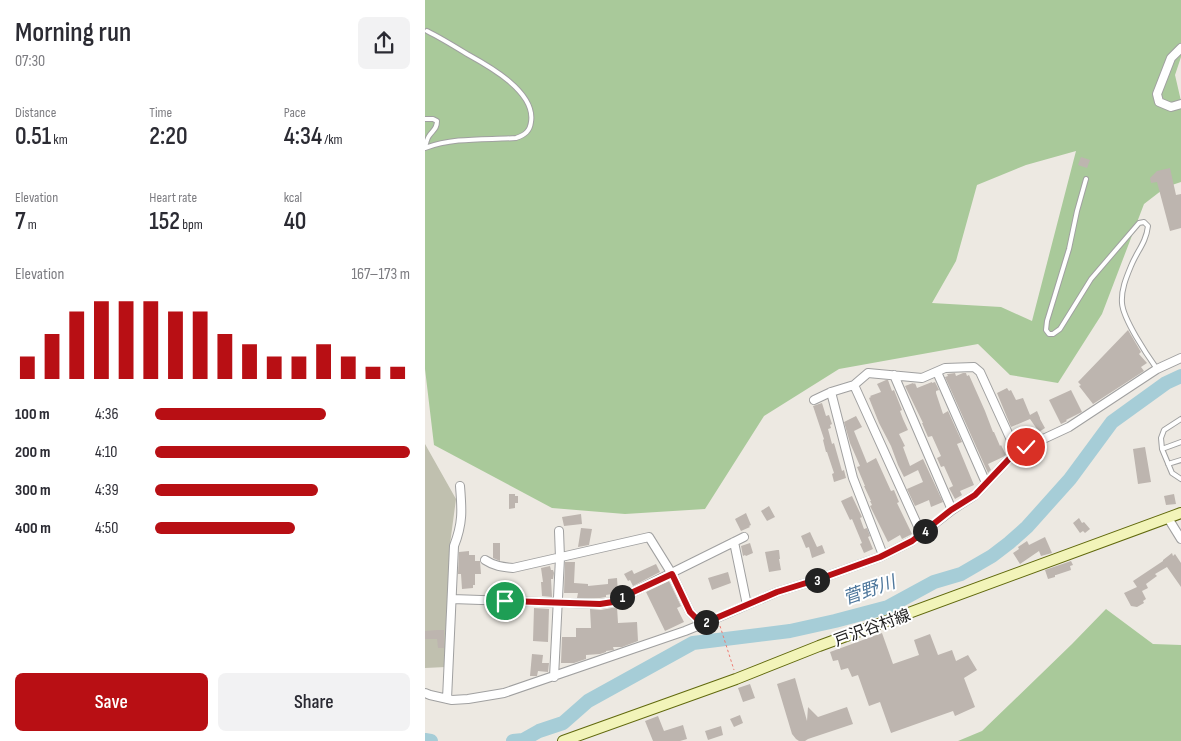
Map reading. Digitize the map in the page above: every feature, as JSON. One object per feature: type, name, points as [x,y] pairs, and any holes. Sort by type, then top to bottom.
[{"type":"main road","name":"戸沢谷村線","points":[[563,741],[1181,514]]},
{"type":"street","points":[[1181,48],[1171,58],[1157,94],[1159,102],[1171,107],[1181,104]]},
{"type":"street","points":[[425,692],[452,700],[504,693],[702,624],[777,592],[819,579],[883,555],[912,541],[951,510],[975,495],[1009,459],[1026,447],[1069,427],[1157,369],[1181,358]]},
{"type":"street","points":[[814,400],[831,392],[854,385],[868,373],[922,378],[945,368],[974,367],[981,372],[1017,453]]},
{"type":"street","points":[[937,372],[986,483]]},
{"type":"street","points":[[894,376],[951,510]]},
{"type":"street","points":[[854,385],[921,534]]},
{"type":"street","points":[[831,392],[853,478],[883,555]]},
{"type":"street","points":[[447,699],[454,546],[462,517],[460,486]]},
{"type":"street","points":[[1168,518],[1181,539]]},
{"type":"street","points":[[554,677],[560,558],[559,531]]},
{"type":"street","points":[[485,560],[491,564],[513,568],[649,537],[672,574],[690,612],[702,624]]},
{"type":"street","points":[[452,599],[600,604],[613,602],[744,538]]},
{"type":"street","points":[[734,542],[747,605]]},
{"type":"lane","points":[[425,119],[433,119],[437,122],[437,126],[426,141],[425,148],[465,139],[516,138],[524,135],[531,121],[531,112],[522,93],[489,66],[427,31]]},
{"type":"lane","points":[[1086,179],[1046,330],[1049,334],[1053,334],[1060,329],[1091,279],[1131,231],[1139,223],[1144,222],[1147,226],[1147,234],[1127,277],[1122,305],[1125,315],[1144,350],[1157,369]]},
{"type":"lane","points":[[1181,419],[1164,430],[1161,438],[1162,449],[1172,473],[1181,480]]},
{"type":"lane","points":[[1162,449],[1181,442]]},
{"type":"lane","points":[[1168,464],[1181,460]]},
{"type":"path","points":[[722,630],[735,672]]},
{"type":"shaded area","points":[[425,444],[456,499],[450,544],[446,667],[425,668]]},
{"type":"green space","points":[[425,0],[1181,0],[1181,57],[1175,75],[1181,101],[1181,182],[1166,187],[1144,204],[1102,314],[1058,383],[1010,375],[978,344],[839,369],[764,416],[705,509],[625,514],[552,508],[434,445],[425,369]],"holes":[[[1076,151],[1032,321],[1001,307],[932,303],[956,261],[977,185],[1026,165]]]},
{"type":"green space","points":[[1106,609],[1153,644],[1181,645],[1181,741],[958,741],[982,731]]},
{"type":"building","points":[[1081,157],[1090,160],[1087,168],[1078,165]]},
{"type":"building","points":[[1170,168],[1176,195],[1181,194],[1181,228],[1170,231],[1157,182],[1151,183],[1150,178],[1157,171]]},
{"type":"building","points":[[1128,330],[1141,352],[1139,354],[1147,363],[1141,367],[1144,371],[1093,404],[1078,382]]},
{"type":"building","points":[[955,373],[956,376],[963,373],[966,373],[967,376],[969,375],[993,432],[1006,455],[988,464],[991,470],[988,473],[945,377],[948,376],[947,374]]},
{"type":"building","points":[[888,380],[892,391],[894,390],[908,430],[899,434],[905,446],[903,447],[910,466],[923,459],[943,502],[931,507],[929,500],[915,506],[907,489],[923,482],[918,470],[904,477],[869,398],[881,392],[877,384]]},
{"type":"building","points":[[935,382],[939,390],[936,393],[943,414],[948,411],[962,442],[957,444],[974,485],[960,491],[962,495],[955,499],[949,488],[953,486],[944,466],[941,467],[937,458],[941,456],[932,436],[928,437],[905,386],[915,383],[917,388]]},
{"type":"building","points":[[1007,388],[1009,391],[1011,390],[1016,400],[1023,398],[1030,415],[1037,411],[1045,428],[1039,432],[1030,419],[1011,427],[997,393]]},
{"type":"building","points":[[1071,390],[1082,412],[1061,424],[1049,400]]},
{"type":"building","points":[[822,403],[826,416],[829,415],[832,424],[830,425],[831,428],[828,429],[846,478],[834,482],[832,474],[834,473],[813,406]]},
{"type":"building","points":[[856,416],[862,427],[854,431],[867,463],[876,458],[891,491],[894,490],[899,502],[897,503],[912,534],[902,539],[900,535],[888,542],[870,506],[872,505],[871,501],[857,467],[860,466],[850,443],[844,422]]},
{"type":"building","points":[[1145,447],[1151,482],[1138,484],[1133,449]]},
{"type":"building","points":[[509,494],[518,496],[518,503],[515,503],[515,508],[509,509]]},
{"type":"building","points":[[1174,494],[1176,504],[1166,505],[1164,496]]},
{"type":"building","points":[[852,496],[862,517],[860,518],[864,529],[867,528],[870,536],[868,537],[873,549],[864,553],[852,519],[850,520],[841,501]]},
{"type":"building","points":[[769,506],[775,517],[767,521],[761,511]]},
{"type":"building","points":[[746,513],[751,525],[741,531],[735,519]]},
{"type":"building","points":[[581,514],[582,524],[564,526],[562,517]]},
{"type":"building","points":[[1079,518],[1090,529],[1085,533],[1083,531],[1080,533],[1073,523]]},
{"type":"building","points":[[581,528],[592,529],[589,545],[578,547]]},
{"type":"building","points":[[810,532],[817,547],[822,545],[825,553],[812,558],[809,547],[806,548],[801,536]]},
{"type":"building","points":[[1045,537],[1052,553],[1041,556],[1039,551],[1020,564],[1013,553],[1019,549],[1018,547],[1027,541],[1029,545]]},
{"type":"building","points":[[493,543],[500,543],[500,561],[493,558]]},
{"type":"building","points":[[750,543],[753,553],[743,556],[741,546]]},
{"type":"building","points":[[779,550],[781,570],[769,572],[765,552]]},
{"type":"building","points":[[469,551],[469,555],[475,555],[475,561],[480,561],[481,574],[475,574],[475,585],[473,585],[473,588],[462,589],[461,574],[458,574],[459,552]]},
{"type":"building","points":[[1172,553],[1173,556],[1175,554],[1181,563],[1181,587],[1167,567],[1155,574],[1157,576],[1146,584],[1148,588],[1142,591],[1146,599],[1143,601],[1144,603],[1137,607],[1131,606],[1124,593],[1137,587],[1133,581]]},
{"type":"building","points":[[1071,561],[1073,565],[1070,566],[1071,570],[1048,579],[1045,570]]},
{"type":"building","points":[[565,562],[575,562],[574,583],[588,584],[588,586],[608,584],[608,579],[617,578],[618,593],[600,598],[577,598],[578,593],[564,593]]},
{"type":"building","points":[[656,564],[660,572],[633,586],[624,574],[632,570],[634,574]]},
{"type":"building","points":[[550,566],[554,573],[553,579],[551,579],[552,597],[542,596],[541,582],[543,582],[541,568]]},
{"type":"building","points":[[728,572],[731,583],[712,590],[708,578]]},
{"type":"building","points":[[669,581],[681,606],[677,608],[684,622],[665,631],[646,592]]},
{"type":"building","points":[[617,607],[618,623],[637,622],[638,641],[622,647],[613,647],[614,650],[600,654],[586,655],[586,659],[574,663],[561,663],[562,637],[576,637],[576,628],[591,628],[590,609],[601,610]]},
{"type":"building","points":[[534,608],[549,609],[548,642],[533,641]]},
{"type":"building","points":[[444,630],[444,648],[438,648],[437,639],[425,639],[425,631]]},
{"type":"building","points":[[882,633],[893,664],[919,655],[914,640],[930,634],[938,655],[952,650],[956,661],[968,655],[977,670],[964,678],[975,707],[955,716],[953,711],[891,733],[880,702],[869,706],[858,675],[852,677],[848,668],[841,670],[838,660],[833,661],[830,652]]},
{"type":"building","points":[[532,654],[543,655],[542,663],[549,663],[548,672],[538,671],[537,676],[530,676]]},
{"type":"building","points":[[795,678],[807,721],[808,707],[818,717],[847,707],[853,724],[805,741],[796,739],[792,734],[777,684]]},
{"type":"building","points":[[750,684],[755,698],[743,702],[738,688]]},
{"type":"building","points":[[740,715],[743,723],[734,727],[730,719]]},
{"type":"building","points":[[658,716],[664,731],[683,725],[687,739],[680,741],[653,741],[645,721]]},
{"type":"building","points":[[721,726],[723,735],[708,740],[705,731]]},
{"type":"waterway","name":"菅野川","points":[[513,741],[523,740],[539,731],[563,723],[588,701],[693,643],[790,631],[835,621],[888,607],[934,582],[961,574],[992,556],[1027,527],[1070,479],[1112,422],[1166,383],[1181,376]]},
{"type":"waterway","name":"菅野川","points":[[425,740],[431,741]]},
{"type":"route","points":[[505,601],[600,604],[613,602],[672,574],[690,612],[702,624],[777,592],[880,557],[912,541],[951,510],[975,495],[1009,459],[1026,447]]}]
